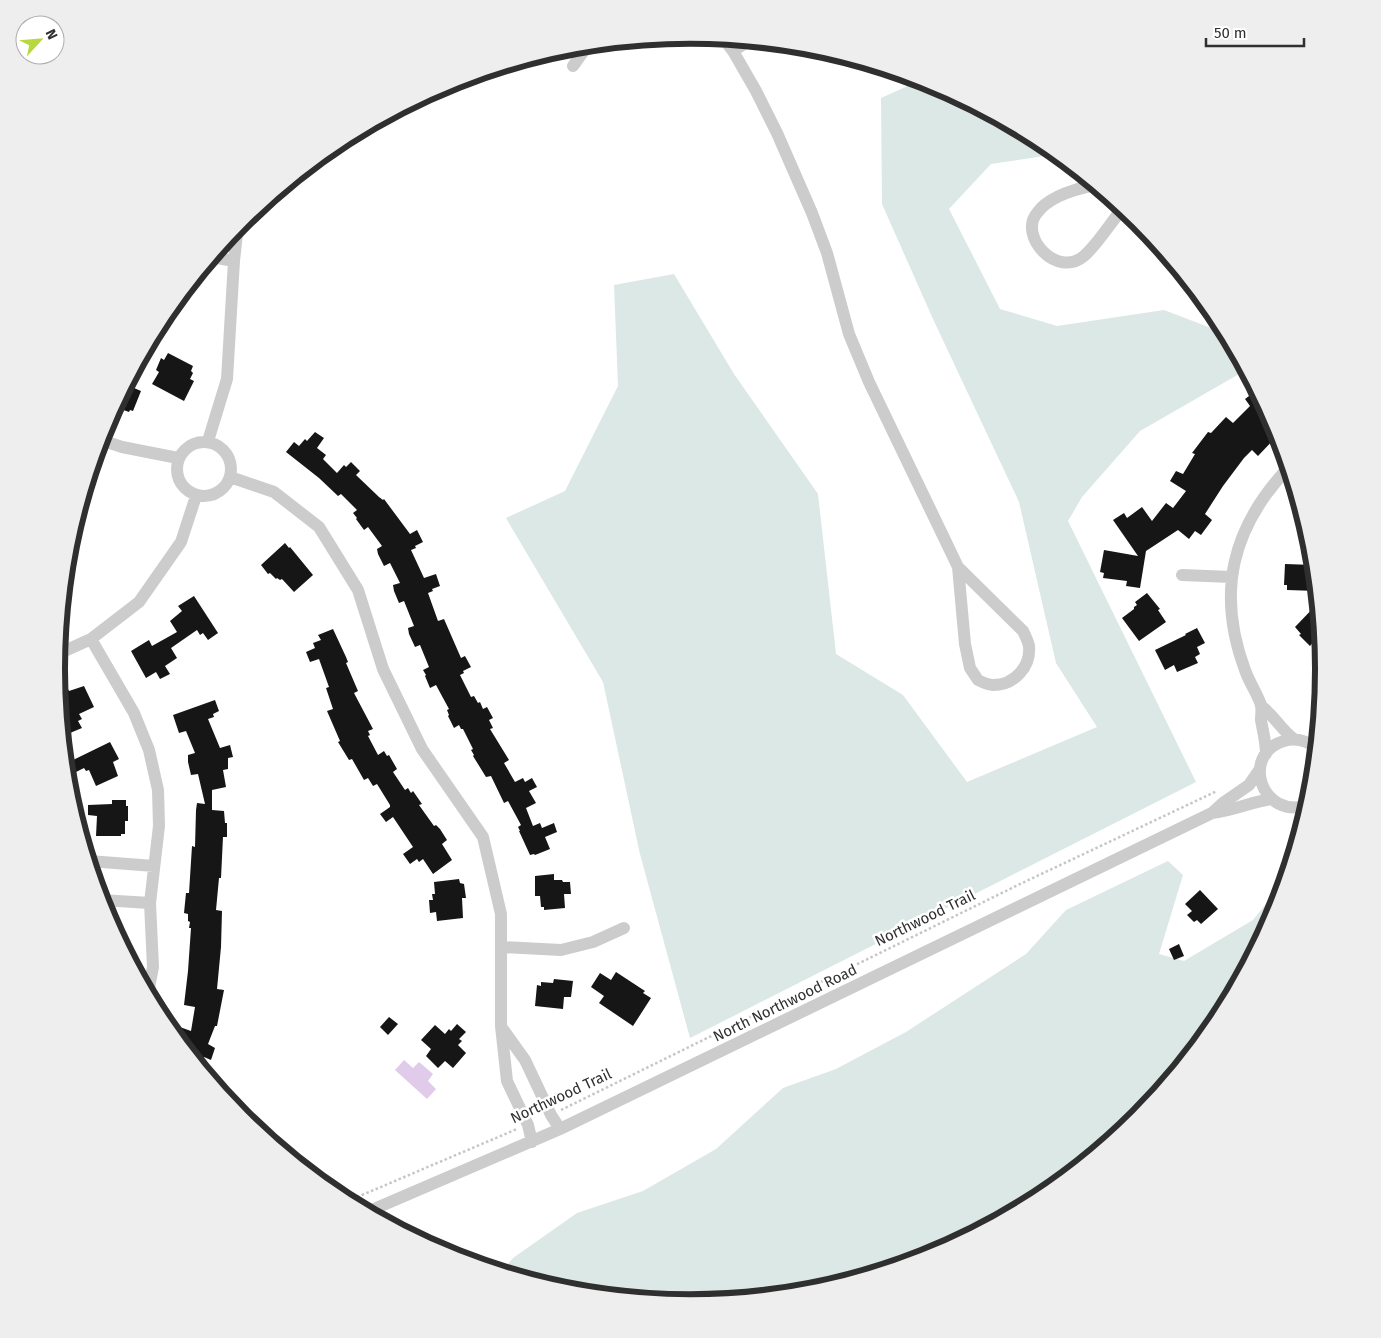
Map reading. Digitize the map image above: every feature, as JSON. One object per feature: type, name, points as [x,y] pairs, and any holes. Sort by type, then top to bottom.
[{"type":"street","points":[[728,45],[756,91],[777,133],[812,213],[827,253],[849,334],[862,366],[958,566],[1023,631],[1029,644],[1028,661],[1019,676],[993,685],[978,680],[970,668],[964,644],[958,566]]},
{"type":"street","points":[[733,51],[741,46]]},
{"type":"street","points":[[573,66],[582,54]]},
{"type":"street","points":[[1087,186],[1050,200],[1036,214],[1032,227],[1036,240],[1044,253],[1056,262],[1069,263],[1083,257],[1119,213]]},
{"type":"street","points":[[208,442],[227,379],[236,240]]},
{"type":"street","points":[[219,258],[234,261]]},
{"type":"street","points":[[199,441],[208,442],[217,445],[225,451],[231,468],[230,477],[226,485],[219,492],[211,495],[196,496],[186,490],[180,483],[176,466],[183,450],[190,444],[199,441]]},
{"type":"street","points":[[108,442],[178,458]]},
{"type":"street","points":[[1266,754],[1261,706],[1245,671],[1230,613],[1232,576],[1240,542],[1254,511],[1271,486],[1284,472]]},
{"type":"street","points":[[230,477],[274,492],[319,527],[358,590],[383,669],[422,749],[483,838],[501,914],[501,1026],[507,1081],[528,1125],[532,1142]]},
{"type":"street","points":[[66,650],[91,639],[139,602],[174,555],[184,535],[196,496]]},
{"type":"street","points":[[1182,575],[1232,576]]},
{"type":"street","points":[[91,639],[134,713],[149,750],[158,790],[159,826],[150,903],[153,967],[150,983]]},
{"type":"street","points":[[1261,706],[1272,714],[1288,735],[1294,739],[1311,744]]},
{"type":"street","points":[[1266,754],[1275,745],[1294,739]]},
{"type":"street","name":"North Northwood Road","points":[[1212,814],[1223,803],[1249,785],[1260,769],[1266,754]]},
{"type":"street","points":[[1260,769],[1261,782],[1271,799],[1293,808],[1300,806]]},
{"type":"street","name":"North Northwood Road","points":[[375,1208],[560,1130],[1212,814],[1230,811],[1254,802],[1271,799]]},
{"type":"street","points":[[96,862],[154,866]]},
{"type":"street","points":[[110,901],[150,903]]},
{"type":"street","points":[[501,947],[561,950],[593,942],[624,928]]},
{"type":"street","points":[[501,1026],[525,1060],[560,1130]]},
{"type":"path","name":"Northwood Trail","points":[[551,1115],[1010,889],[1224,787]]},
{"type":"path","name":"Northwood Trail","points":[[357,1197],[528,1125]]},
{"type":"shaded area","points":[[911,84],[967,108],[1047,156],[991,164],[949,209],[1000,309],[1057,326],[1164,310],[1215,329],[1241,373],[1140,431],[1082,497],[1068,521],[1196,782],[690,1038],[640,854],[603,682],[506,518],[565,491],[618,386],[614,285],[674,274],[734,374],[818,494],[836,654],[903,695],[967,782],[1097,727],[1056,663],[1019,502],[933,319],[882,204],[881,98]]},
{"type":"shaded area","points":[[1168,861],[1183,875],[1159,954],[1184,961],[1253,920],[1273,895],[1251,946],[1232,982],[1187,1050],[1133,1111],[1103,1139],[1038,1189],[967,1230],[930,1247],[852,1273],[772,1289],[731,1293],[650,1293],[609,1289],[569,1282],[506,1266],[513,1258],[577,1213],[643,1191],[716,1149],[783,1088],[836,1069],[906,1032],[1026,954],[1066,910]]},
{"type":"shaded area","points":[[404,1060],[413,1068],[419,1062],[433,1074],[428,1081],[436,1089],[427,1099],[395,1070]]},
{"type":"building","points":[[168,353],[193,366],[191,371],[193,373],[190,379],[194,381],[184,401],[152,384],[159,372],[156,370],[161,358],[164,360]]},
{"type":"building","points":[[132,387],[141,391],[133,411],[130,410],[129,412],[122,410]]},
{"type":"building","points":[[1252,394],[1272,441],[1258,456],[1252,450],[1244,458],[1205,514],[1212,520],[1201,535],[1195,531],[1189,539],[1178,530],[1146,551],[1140,588],[1126,586],[1127,581],[1103,578],[1104,573],[1100,572],[1104,550],[1138,556],[1113,520],[1124,513],[1127,518],[1142,507],[1152,521],[1166,503],[1173,508],[1186,491],[1170,481],[1176,471],[1183,474],[1195,454],[1192,453],[1208,432],[1211,433],[1226,417],[1233,423],[1250,406],[1245,399]]},
{"type":"building","points":[[315,432],[324,438],[317,448],[326,455],[323,459],[337,473],[344,465],[346,467],[351,462],[360,471],[356,475],[379,497],[384,499],[410,534],[417,530],[423,542],[411,550],[424,578],[436,574],[440,586],[428,593],[438,621],[444,619],[461,658],[465,656],[471,667],[460,675],[471,697],[474,696],[478,703],[480,702],[483,709],[487,707],[493,718],[489,720],[493,728],[490,729],[509,760],[504,763],[515,782],[523,778],[525,782],[532,778],[537,787],[529,791],[536,803],[526,808],[533,826],[540,823],[542,828],[554,823],[557,832],[545,837],[550,849],[530,855],[519,831],[518,827],[521,825],[508,801],[504,803],[491,776],[486,777],[473,756],[471,750],[473,749],[463,729],[459,725],[454,728],[448,716],[447,710],[449,709],[436,685],[430,688],[423,670],[429,667],[420,645],[415,647],[409,634],[408,628],[414,626],[404,601],[399,603],[394,591],[393,585],[400,583],[390,563],[384,566],[378,554],[377,549],[382,546],[368,527],[364,530],[353,513],[357,510],[341,494],[338,496],[286,452],[294,442],[299,446],[305,439],[307,441]]},
{"type":"building","points":[[285,543],[313,575],[294,592],[282,579],[276,579],[270,573],[268,574],[261,565]]},
{"type":"building","points":[[1285,564],[1307,565],[1310,591],[1287,590],[1287,585],[1284,585]]},
{"type":"building","points":[[1147,593],[1160,609],[1158,610],[1166,622],[1139,641],[1122,618],[1134,609],[1137,605],[1135,602]]},
{"type":"building","points":[[194,596],[218,633],[208,640],[203,633],[200,635],[197,630],[171,648],[177,658],[165,666],[170,674],[160,679],[156,672],[146,678],[131,651],[149,640],[152,646],[177,632],[170,621],[182,611],[178,606]]},
{"type":"building","points":[[1312,609],[1315,642],[1310,646],[1299,635],[1301,634],[1295,627]]},
{"type":"building","points":[[1197,628],[1205,643],[1197,647],[1200,654],[1195,657],[1198,663],[1177,672],[1174,665],[1165,670],[1155,650]]},
{"type":"building","points":[[333,629],[346,657],[348,662],[346,663],[358,691],[354,693],[373,729],[368,731],[370,735],[368,736],[378,755],[384,751],[387,756],[389,755],[397,769],[393,772],[405,790],[408,788],[411,793],[413,791],[422,804],[419,805],[447,840],[442,844],[452,860],[433,874],[423,859],[419,862],[417,859],[410,864],[403,854],[413,847],[393,817],[386,822],[380,814],[390,805],[377,784],[373,786],[368,778],[364,780],[352,759],[349,760],[338,742],[340,741],[327,711],[333,709],[326,688],[329,687],[319,659],[310,662],[306,652],[315,648],[313,643],[321,640],[318,635]]},
{"type":"building","points":[[66,685],[69,691],[84,686],[94,707],[79,714],[82,719],[78,721],[82,728],[70,733],[67,710]]},
{"type":"building","points":[[215,700],[219,711],[213,714],[214,717],[208,719],[220,748],[230,745],[233,757],[228,758],[228,769],[223,770],[226,787],[212,790],[212,810],[224,811],[225,823],[227,823],[227,837],[223,837],[221,878],[219,878],[216,910],[222,911],[217,989],[224,990],[217,1026],[215,1026],[208,1044],[215,1048],[211,1060],[204,1057],[201,1058],[178,1026],[191,1031],[195,1007],[184,1005],[191,928],[189,928],[188,914],[184,913],[186,893],[189,893],[192,846],[195,847],[197,803],[205,804],[198,774],[191,775],[188,762],[188,755],[195,753],[186,731],[179,733],[173,715]]},
{"type":"building","points":[[110,742],[119,759],[113,762],[118,776],[96,786],[89,770],[86,771],[84,768],[76,772],[72,760]]},
{"type":"building","points":[[112,800],[126,800],[128,821],[125,821],[125,834],[121,834],[121,836],[96,836],[97,816],[88,815],[88,805],[112,804]]},
{"type":"building","points":[[554,874],[554,880],[570,882],[571,894],[564,894],[565,908],[544,910],[544,907],[541,907],[540,896],[535,896],[535,876]]},
{"type":"building","points":[[459,879],[460,883],[464,884],[466,898],[462,898],[463,918],[437,921],[436,912],[430,913],[429,900],[433,900],[432,894],[435,894],[434,882]]},
{"type":"building","points":[[1200,890],[1218,909],[1201,924],[1197,920],[1194,922],[1187,915],[1192,911],[1185,904]]},
{"type":"building","points":[[1179,944],[1184,956],[1174,960],[1169,949]]},
{"type":"building","points":[[616,972],[645,991],[643,993],[651,998],[633,1026],[599,1003],[604,996],[591,987],[600,973],[611,980]]},
{"type":"building","points":[[554,979],[573,981],[571,997],[564,997],[563,1009],[535,1006],[537,985],[541,986],[541,982],[553,983]]},
{"type":"building","points":[[389,1017],[398,1024],[388,1035],[380,1027]]},
{"type":"building","points":[[457,1024],[466,1032],[459,1039],[462,1041],[458,1045],[466,1053],[453,1068],[445,1061],[438,1068],[426,1056],[431,1049],[421,1040],[435,1025],[445,1034],[449,1029],[451,1031]]}]
